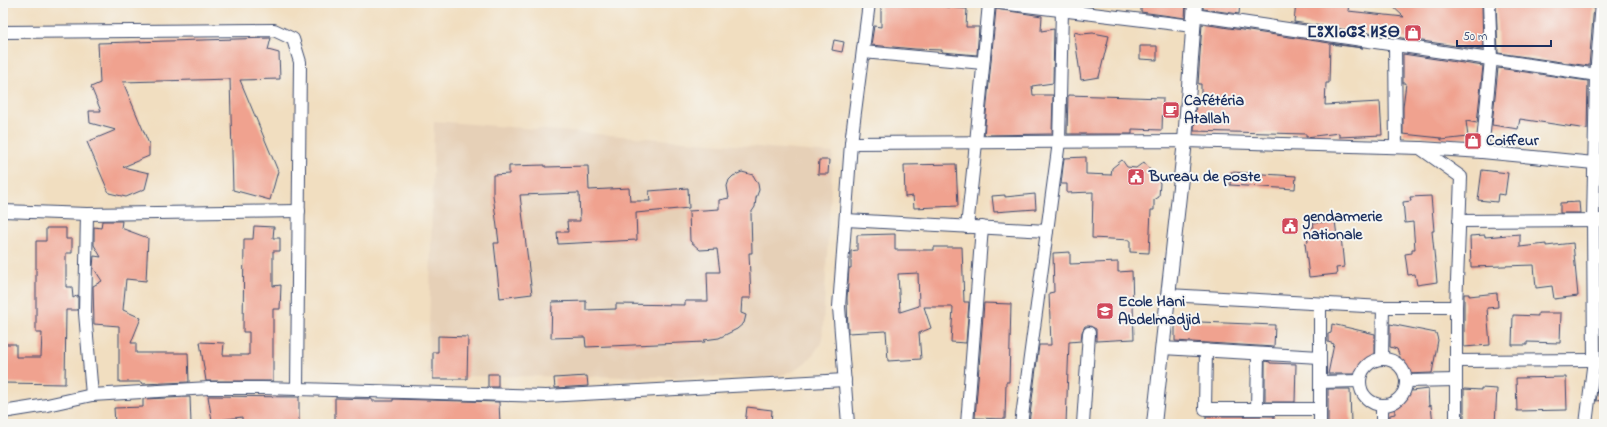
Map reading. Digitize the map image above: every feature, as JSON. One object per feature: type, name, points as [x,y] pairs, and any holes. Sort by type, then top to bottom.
[{"type":"street","points":[[848,424],[839,306],[851,144],[869,3]]},
{"type":"street","points":[[967,227],[989,3]]},
{"type":"street","points":[[1000,3],[1062,10],[1194,15],[1600,76]]},
{"type":"street","points":[[1482,152],[1491,59],[1489,3]]},
{"type":"street","points":[[1586,424],[1594,360],[1602,3]]},
{"type":"street","points":[[1021,424],[1059,142],[1062,10]]},
{"type":"street","points":[[1154,424],[1185,141],[1194,15]]},
{"type":"street","points":[[3,32],[274,30],[293,38],[300,62],[297,389]]},
{"type":"street","points":[[1395,45],[1396,147]]},
{"type":"street","points":[[863,52],[984,63]]},
{"type":"street","points":[[851,144],[1185,141],[1420,148],[1599,163]]},
{"type":"street","points":[[1420,148],[1461,177],[1456,307],[1456,424]]},
{"type":"street","points":[[3,211],[87,214],[299,211]]},
{"type":"street","points":[[87,214],[85,313],[92,395]]},
{"type":"street","points":[[846,220],[1047,231]]},
{"type":"street","points":[[1459,221],[1598,220]]},
{"type":"street","points":[[967,424],[982,227]]},
{"type":"street","points":[[1168,295],[1383,307],[1456,307]]},
{"type":"street","points":[[1320,304],[1320,424]]},
{"type":"street","points":[[1382,358],[1383,307]]},
{"type":"street","points":[[1083,424],[1089,333]]},
{"type":"street","points":[[1162,348],[1320,357]]},
{"type":"street","points":[[1206,350],[1205,409],[1320,409]]},
{"type":"street","points":[[1257,409],[1258,354]]},
{"type":"street","points":[[1382,358],[1388,359],[1400,366],[1404,372],[1406,381],[1404,392],[1395,402],[1382,405],[1370,402],[1365,398],[1359,381],[1363,368],[1368,363],[1374,359],[1382,358]]},
{"type":"street","points":[[1456,361],[1594,360]]},
{"type":"street","points":[[3,412],[47,405],[92,395],[209,388],[546,396],[845,380]]},
{"type":"street","points":[[1406,381],[1456,380]]},
{"type":"street","points":[[1320,382],[1359,381]]},
{"type":"street","points":[[1382,405],[1382,424]]},
{"type":"shaded area","points":[[434,121],[833,153],[822,342],[810,359],[794,371],[775,377],[428,376]]},
{"type":"building","points":[[881,3],[910,3],[967,9],[966,27],[979,27],[977,55],[942,52],[942,50],[871,45],[874,26],[881,27]]},
{"type":"building","points":[[1141,3],[1186,3],[1185,18],[1141,12]]},
{"type":"building","points":[[1203,3],[1240,3],[1239,14],[1203,9]]},
{"type":"building","points":[[1296,3],[1349,3],[1348,11],[1404,17],[1389,3],[1482,3],[1483,50],[1294,22]]},
{"type":"building","points":[[1496,3],[1576,3],[1594,5],[1589,66],[1498,53]]},
{"type":"building","points":[[996,9],[1042,16],[1041,31],[1054,29],[1053,83],[1032,86],[1033,95],[1053,95],[1052,134],[984,135]]},
{"type":"building","points":[[1202,24],[1363,48],[1330,44],[1329,83],[1326,83],[1325,105],[1380,102],[1382,135],[1339,137],[1339,133],[1306,137],[1306,134],[1194,131],[1196,104],[1201,104],[1201,84],[1198,84]]},
{"type":"building","points":[[1074,32],[1109,36],[1099,77],[1081,80]]},
{"type":"building","points":[[271,38],[268,50],[279,53],[280,79],[240,80],[278,171],[270,200],[233,190],[230,79],[123,82],[149,144],[149,156],[123,167],[149,173],[145,189],[126,197],[109,193],[87,142],[116,130],[90,123],[89,111],[101,111],[91,87],[100,83],[98,43]]},
{"type":"building","points":[[834,40],[844,42],[842,52],[832,50]]},
{"type":"building","points":[[1140,46],[1157,46],[1157,60],[1140,59]]},
{"type":"building","points":[[1403,54],[1483,66],[1477,123],[1466,121],[1468,137],[1441,140],[1441,138],[1403,134],[1403,107],[1406,83],[1403,83]]},
{"type":"building","points":[[1498,68],[1588,81],[1587,129],[1520,119],[1518,129],[1492,125]]},
{"type":"building","points":[[1604,83],[1604,132],[1602,131]]},
{"type":"building","points":[[1068,95],[1163,98],[1162,130],[1132,129],[1132,134],[1067,134]]},
{"type":"building","points":[[1086,157],[1086,174],[1111,175],[1112,168],[1122,160],[1127,167],[1136,168],[1144,162],[1160,183],[1159,197],[1154,200],[1154,210],[1151,210],[1149,253],[1130,252],[1130,240],[1092,238],[1093,192],[1067,193],[1067,184],[1061,184],[1064,158]]},
{"type":"building","points":[[819,160],[829,160],[828,174],[818,174]]},
{"type":"building","points":[[956,164],[958,206],[914,208],[913,196],[905,197],[904,165]]},
{"type":"building","points":[[545,165],[545,167],[588,166],[589,190],[629,188],[630,201],[650,201],[649,191],[688,188],[689,208],[636,213],[637,240],[558,244],[557,232],[568,232],[567,221],[580,221],[579,193],[520,195],[532,294],[500,298],[494,243],[499,243],[493,195],[493,175],[509,174],[509,166]]},
{"type":"building","points":[[1482,170],[1508,173],[1505,195],[1498,194],[1497,202],[1478,200]]},
{"type":"building","points":[[742,172],[753,175],[758,184],[759,190],[755,207],[751,213],[752,253],[749,253],[751,298],[742,298],[741,313],[746,315],[744,323],[737,329],[719,338],[704,340],[705,342],[586,347],[585,337],[551,338],[552,302],[586,301],[586,310],[616,309],[616,304],[685,305],[685,301],[708,301],[707,272],[720,272],[717,249],[700,250],[690,241],[689,211],[719,209],[719,200],[729,198],[727,186],[729,180],[733,176]]},
{"type":"building","points":[[1231,172],[1296,176],[1295,189],[1230,185]]},
{"type":"building","points":[[1035,194],[1036,209],[994,212],[992,196],[1005,195],[1005,197]]},
{"type":"building","points":[[1431,196],[1434,231],[1432,231],[1437,282],[1417,285],[1415,274],[1408,275],[1405,254],[1412,253],[1412,249],[1415,249],[1413,222],[1405,223],[1403,202],[1411,201],[1410,197]]},
{"type":"building","points":[[1579,202],[1580,213],[1560,213],[1560,203]]},
{"type":"building","points":[[102,221],[122,221],[121,228],[148,238],[146,281],[126,279],[123,310],[141,318],[131,343],[136,343],[136,353],[188,353],[189,382],[142,384],[142,382],[119,382],[119,326],[94,324],[93,286],[102,281],[93,267],[94,256],[101,257],[94,245],[94,227],[101,228]]},
{"type":"building","points":[[1335,221],[1337,236],[1341,236],[1344,267],[1336,268],[1337,274],[1309,277],[1305,243],[1308,242],[1306,228],[1314,227],[1313,223]]},
{"type":"building","points":[[254,226],[274,227],[273,238],[280,238],[280,251],[273,251],[273,286],[281,285],[280,309],[273,309],[273,381],[206,381],[200,342],[224,343],[223,355],[249,355],[249,332],[243,332],[244,239],[253,239]]},
{"type":"building","points":[[46,228],[66,228],[66,239],[72,239],[72,253],[66,253],[66,287],[72,287],[73,298],[78,295],[78,310],[66,310],[65,384],[3,383],[3,344],[16,344],[16,357],[41,357],[42,333],[36,333],[36,241],[46,241]]},
{"type":"building","points":[[895,234],[895,250],[934,250],[934,247],[962,247],[964,302],[969,302],[966,343],[951,342],[953,307],[924,307],[931,328],[919,333],[921,359],[888,361],[886,331],[848,333],[847,298],[849,268],[851,268],[851,251],[857,250],[857,235]],"holes":[[[918,273],[919,306],[900,312],[898,274]]]},
{"type":"building","points":[[1520,234],[1520,247],[1573,243],[1578,296],[1554,299],[1552,286],[1536,288],[1534,265],[1471,267],[1470,236],[1485,235],[1485,237]]},
{"type":"building","points":[[1070,252],[1070,264],[1118,262],[1118,272],[1132,271],[1134,339],[1096,341],[1096,329],[1090,326],[1085,326],[1082,332],[1081,341],[1069,342],[1066,424],[1029,423],[1039,345],[1051,345],[1049,293],[1054,292],[1053,253]]},
{"type":"building","points":[[1497,293],[1498,307],[1487,308],[1490,345],[1464,347],[1464,294],[1469,294],[1469,296]]},
{"type":"building","points":[[984,303],[1011,304],[1009,382],[1006,382],[1005,419],[975,418]]},
{"type":"building","points":[[1538,313],[1561,313],[1560,343],[1527,342],[1527,345],[1512,345],[1513,315],[1538,316]]},
{"type":"building","points":[[1175,321],[1275,325],[1274,347],[1175,341]]},
{"type":"building","points":[[1332,324],[1375,334],[1375,360],[1365,363],[1362,374],[1328,374],[1334,344],[1328,342],[1328,334],[1331,333]]},
{"type":"building","points":[[1390,324],[1436,333],[1438,340],[1432,373],[1406,374],[1397,349],[1390,347]]},
{"type":"building","points":[[438,336],[468,337],[467,379],[433,379],[433,352],[438,352]]},
{"type":"building","points":[[1265,361],[1270,363],[1296,364],[1295,402],[1265,402]]},
{"type":"building","points":[[488,374],[498,374],[498,387],[488,387]]},
{"type":"building","points":[[587,376],[588,386],[555,388],[554,378]]},
{"type":"building","points":[[1566,377],[1567,410],[1517,411],[1516,378]]},
{"type":"building","points":[[1599,383],[1604,383],[1604,400],[1596,401]]},
{"type":"building","points":[[1481,388],[1497,389],[1495,424],[1464,424],[1464,389],[1481,390]]},
{"type":"building","points":[[1328,389],[1350,389],[1351,424],[1328,424]]},
{"type":"building","points":[[1428,389],[1429,406],[1431,405],[1433,424],[1390,424],[1390,415],[1395,414],[1394,396],[1404,395],[1403,392]]},
{"type":"building","points":[[208,396],[299,397],[299,424],[242,423],[242,417],[212,421]]},
{"type":"building","points":[[190,397],[191,424],[115,424],[114,408],[143,407],[143,399]]},
{"type":"building","points":[[335,398],[372,399],[372,401],[393,401],[393,399],[499,402],[500,424],[335,424]]},
{"type":"building","points":[[747,407],[772,410],[771,424],[745,424]]},
{"type":"building","points":[[1206,416],[1274,416],[1274,424],[1206,424]]},
{"type":"place","name":"ⵎⵓⵅⵏⴰⵛⵉ ⵍⵉⴱ","points":[[1413,33]]},
{"type":"place","name":"Cafétéria Atallah","points":[[1171,110]]},
{"type":"place","name":"Coiffeur","points":[[1473,141]]},
{"type":"place","name":"Bureau de poste","points":[[1136,177]]},
{"type":"place","name":"gendarmerie nationale","points":[[1290,226]]},
{"type":"place","name":"Ecole Hani Abdelmadjid","points":[[1105,311]]}]
